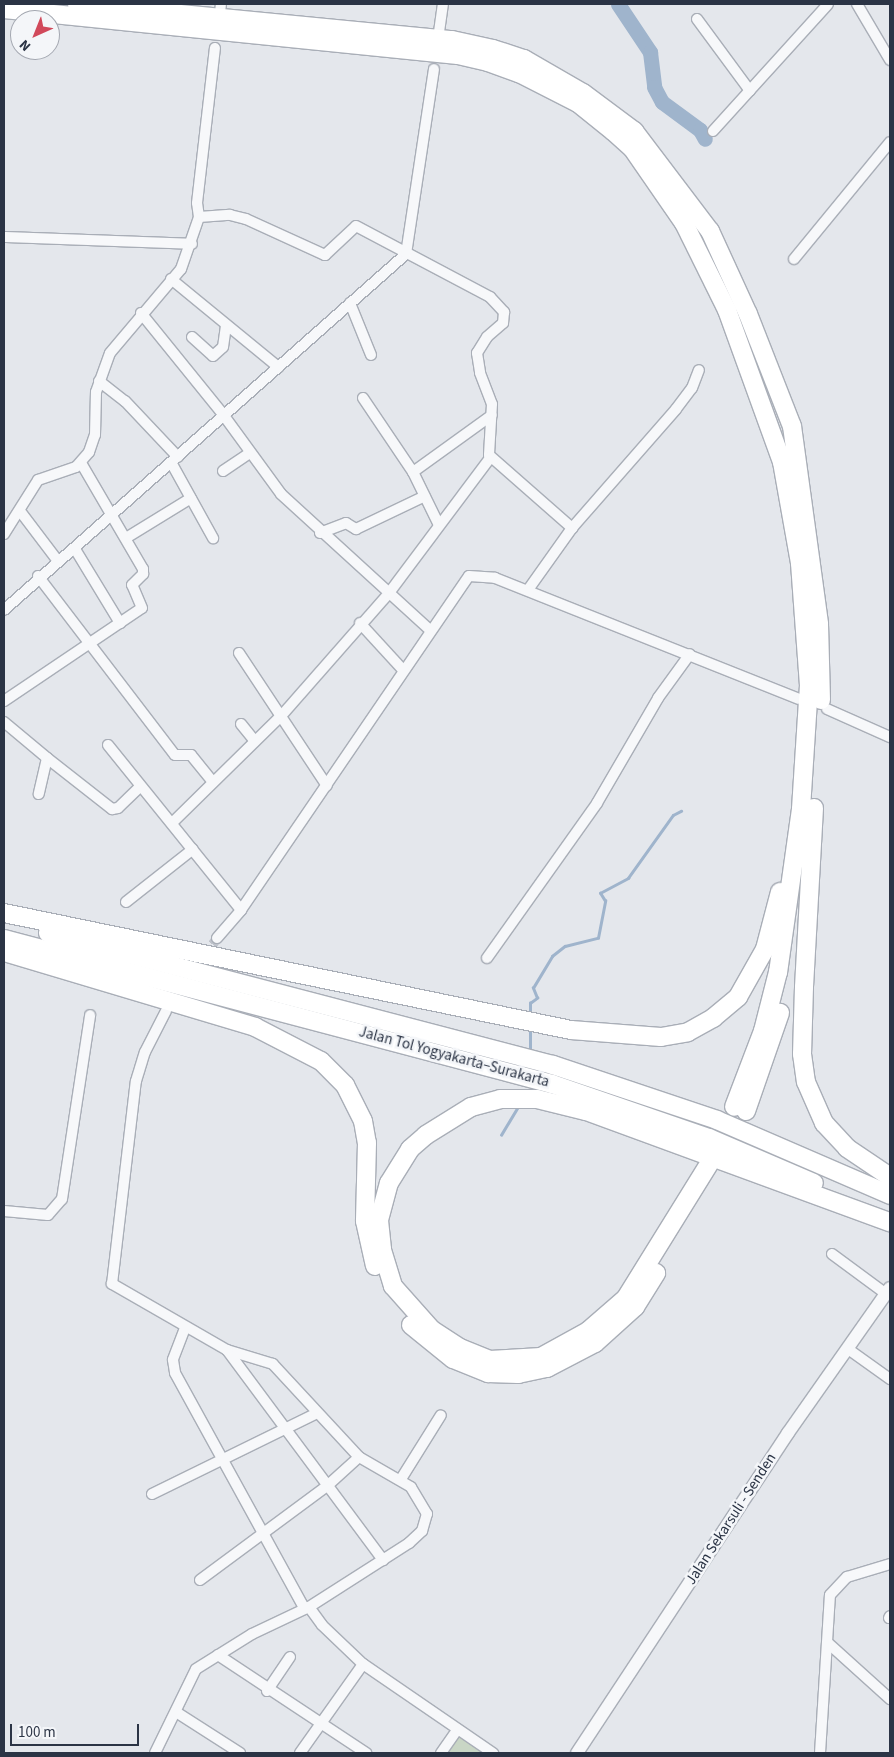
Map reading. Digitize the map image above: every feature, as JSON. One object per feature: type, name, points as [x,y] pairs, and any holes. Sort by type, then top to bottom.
[{"type":"highway","points":[[77,4],[452,40],[493,49],[524,59],[583,93],[618,117],[646,144],[710,231],[748,314],[792,426],[821,661],[807,809],[778,972],[740,1109]]},
{"type":"highway","points":[[4,9],[458,54],[519,73],[578,103],[632,148],[684,223],[727,310],[782,462],[800,563],[809,685],[802,1054],[806,1082],[824,1123],[848,1148],[890,1177]]},
{"type":"highway","points":[[4,913],[571,1030],[660,1037],[688,1032],[713,1018],[738,997],[753,974],[765,949],[807,809]]},
{"type":"highway","name":"Jalan Tol Yogyakarta–Surakarta","points":[[4,922],[553,1065],[717,1120],[890,1195]]},
{"type":"highway","name":"Jalan Tol Yogyakarta–Surakarta","points":[[4,939],[552,1084],[709,1138],[890,1216]]},
{"type":"highway","points":[[4,952],[255,1027],[321,1061],[345,1085],[362,1121],[367,1151],[365,1221],[381,1288],[395,1310],[425,1340],[453,1359],[488,1373],[518,1374],[547,1368],[595,1343],[635,1307],[715,1166],[626,1298],[588,1331],[541,1357],[490,1360],[460,1348],[432,1330],[393,1286],[379,1220],[389,1183],[410,1149],[426,1135],[471,1106],[500,1099],[537,1099],[586,1111],[890,1222]]},
{"type":"street","points":[[439,32],[443,4]]},
{"type":"street","points":[[713,131],[828,4]]},
{"type":"street","points":[[857,4],[890,60]]},
{"type":"street","points":[[696,19],[750,91]]},
{"type":"street","points":[[4,534],[38,480],[81,463],[94,440],[99,381],[114,346],[181,269],[192,244],[199,217],[197,203],[216,48]]},
{"type":"street","points":[[4,610],[38,576],[75,549],[111,512],[175,460],[222,413],[295,352],[406,254],[434,69]]},
{"type":"street","points":[[794,259],[890,142]]},
{"type":"street","points":[[172,823],[282,715],[360,623],[389,593],[438,523],[490,458],[492,415],[477,353],[487,337],[504,323],[502,309],[490,297],[356,226],[325,255],[246,219],[230,215],[199,217]]},
{"type":"street","points":[[4,237],[192,244]]},
{"type":"street","points":[[171,279],[278,366]]},
{"type":"street","points":[[350,303],[371,355]]},
{"type":"street","points":[[141,314],[222,413],[281,494],[320,533],[429,629]]},
{"type":"street","points":[[192,338],[213,356],[223,347],[226,325]]},
{"type":"street","points":[[528,590],[572,528],[681,402],[699,370]]},
{"type":"street","points":[[99,381],[125,401],[175,460],[191,498],[213,538]]},
{"type":"street","points":[[363,398],[413,472],[438,523]]},
{"type":"street","points":[[413,472],[492,415]]},
{"type":"street","points":[[223,471],[250,453]]},
{"type":"street","points":[[490,458],[572,528]]},
{"type":"street","points":[[4,701],[87,643],[120,623],[142,606],[132,585],[144,572],[81,463]]},
{"type":"street","points":[[320,533],[346,523],[356,529],[425,496]]},
{"type":"street","points":[[126,538],[191,498]]},
{"type":"street","points":[[20,511],[58,562]]},
{"type":"street","points":[[75,549],[120,623]]},
{"type":"street","points":[[38,576],[87,643],[175,754],[190,756],[213,782]]},
{"type":"street","points":[[217,938],[241,910],[327,786],[429,629],[468,576],[495,578],[528,590],[799,699]]},
{"type":"street","points":[[360,623],[403,670]]},
{"type":"street","points":[[239,653],[282,715],[327,786]]},
{"type":"street","points":[[487,958],[597,803],[658,698],[690,654]]},
{"type":"street","points":[[827,709],[890,737]]},
{"type":"street","points":[[4,722],[112,809],[118,808],[140,787]]},
{"type":"street","points":[[241,724],[255,741]]},
{"type":"street","points":[[108,746],[241,910]]},
{"type":"street","points":[[39,794],[47,758]]},
{"type":"street","points":[[126,902],[193,849]]},
{"type":"street","points":[[155,1753],[193,1673],[218,1655],[307,1608],[383,1560],[415,1538],[427,1521],[420,1498],[401,1479],[359,1457],[272,1364],[227,1350],[119,1291],[112,1281],[136,1081],[145,1052],[166,1010]]},
{"type":"street","points":[[4,1211],[48,1215],[62,1199],[90,1015]]},
{"type":"street","points":[[832,1254],[888,1291]]},
{"type":"street","name":"Jalan Sekarsuli - Senden","points":[[577,1753],[888,1291]]},
{"type":"street","points":[[186,1328],[173,1366],[262,1533],[307,1608],[362,1664],[493,1753]]},
{"type":"street","points":[[848,1349],[890,1379]]},
{"type":"street","points":[[227,1350],[383,1560]]},
{"type":"street","points":[[152,1494],[317,1413]]},
{"type":"street","points":[[401,1479],[441,1415]]},
{"type":"street","points":[[200,1580],[327,1486],[359,1457]]},
{"type":"street","points":[[820,1753],[828,1643],[827,1606],[836,1585],[856,1573],[890,1564]]},
{"type":"street","points":[[828,1643],[890,1699]]},
{"type":"street","points":[[218,1655],[267,1691],[366,1753]]},
{"type":"street","points":[[267,1691],[290,1657]]},
{"type":"street","points":[[300,1753],[362,1664]]},
{"type":"street","points":[[176,1712],[240,1753]]},
{"type":"street","points":[[441,1753],[458,1730]]},
{"type":"green space","points":[[456,1732],[488,1753],[441,1753]]},
{"type":"waterway","points":[[618,4],[650,52],[654,87],[662,102],[700,130],[705,139]]},
{"type":"waterway","points":[[530,1016],[530,1003],[537,998],[533,988],[552,956],[565,946],[598,938],[605,901],[600,893],[628,878],[673,815],[681,811]]},
{"type":"waterway","points":[[530,1029],[530,1053]]},
{"type":"waterway","points":[[501,1135],[519,1105]]},
{"type":"tunnel","points":[[170,1006],[217,938]]}]
